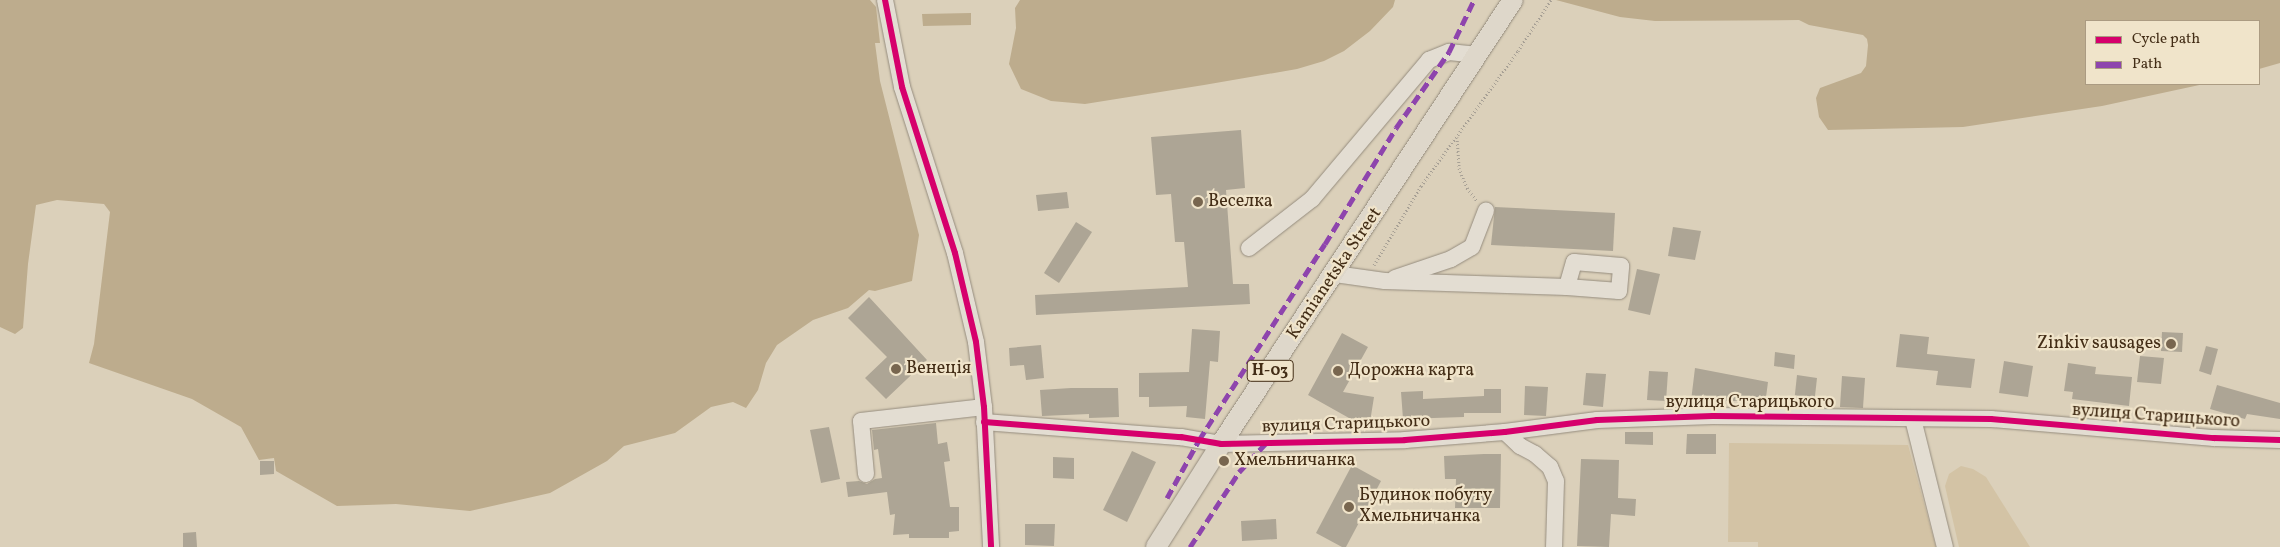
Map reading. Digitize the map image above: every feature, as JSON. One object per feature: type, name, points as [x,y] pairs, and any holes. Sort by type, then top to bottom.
[{"type":"main road","name":"Kamianetska Street","points":[[1156,547],[1221,444],[1335,274],[1513,0]]},
{"type":"street","points":[[885,0],[902,87],[955,253],[976,342],[984,414],[991,547]]},
{"type":"street","points":[[1250,248],[1312,199],[1429,60],[1443,53],[1455,52],[1478,55]]},
{"type":"street","points":[[1386,281],[1451,259],[1472,247],[1486,211]]},
{"type":"street","points":[[1335,274],[1386,281],[1568,287],[1619,291],[1621,266],[1574,262],[1568,287]]},
{"type":"street","name":"вулиця Старицького","points":[[866,474],[861,421],[984,414],[1181,437],[1221,444],[1405,440],[1505,432],[1597,420],[1703,416],[1991,419],[2214,438],[2280,440]]},
{"type":"street","points":[[1913,419],[1945,547]]},
{"type":"street","points":[[1505,432],[1520,446],[1535,454],[1550,467],[1556,481],[1554,547]]},
{"type":"path","points":[[1366,278],[1420,186],[1518,50],[1551,0]]},
{"type":"path","points":[[1456,136],[1459,168],[1467,188],[1486,211]]},
{"type":"shaded area","points":[[0,0],[870,0],[876,7],[880,43],[875,43],[880,81],[919,235],[912,281],[875,291],[869,290],[848,308],[813,320],[777,345],[766,363],[758,390],[746,408],[733,402],[711,407],[675,433],[624,446],[607,461],[550,493],[470,511],[396,504],[337,506],[276,471],[274,458],[259,460],[241,427],[192,399],[89,363],[94,344],[110,212],[104,204],[57,200],[36,205],[28,264],[23,328],[15,334],[0,327]]},
{"type":"shaded area","points":[[1020,0],[1395,0],[1393,7],[1370,31],[1344,51],[1324,61],[1297,69],[1085,104],[1051,101],[1021,89],[1009,64],[1016,28],[1015,8]]},
{"type":"shaded area","points":[[1556,0],[2280,0],[2280,63],[2260,69],[2260,20],[2085,20],[2085,85],[2199,85],[2102,106],[1963,127],[1828,130],[1819,117],[1816,98],[1820,88],[1861,73],[1866,66],[1868,45],[1867,39],[1863,35],[1809,25],[1799,20],[1655,21],[1620,17]]},
{"type":"shaded area","points":[[971,13],[971,25],[923,26],[922,14]]},
{"type":"shaded area","points":[[1729,443],[1908,445],[1936,547],[1758,547],[1758,542],[1728,542]]},
{"type":"shaded area","points":[[1961,466],[1973,469],[1986,477],[2030,547],[1959,547],[1945,486],[1949,474]]},
{"type":"building","points":[[1241,130],[1245,188],[1226,190],[1233,284],[1249,284],[1250,304],[1036,315],[1035,295],[1188,287],[1184,242],[1175,242],[1171,194],[1156,195],[1151,137]]},
{"type":"building","points":[[1067,192],[1069,208],[1038,211],[1036,195]]},
{"type":"building","points":[[1495,207],[1615,213],[1613,251],[1491,245]]},
{"type":"building","points":[[1076,222],[1092,232],[1059,283],[1044,273]]},
{"type":"building","points":[[1673,227],[1701,231],[1695,260],[1668,256]]},
{"type":"building","points":[[1637,269],[1660,274],[1650,315],[1628,310]]},
{"type":"building","points":[[869,297],[927,360],[886,399],[865,378],[887,357],[848,318]]},
{"type":"building","points":[[1192,329],[1220,331],[1218,362],[1210,361],[1205,419],[1186,417],[1187,406],[1149,407],[1149,397],[1139,397],[1139,373],[1189,372]]},
{"type":"building","points":[[2162,332],[2183,333],[2182,352],[2161,351]]},
{"type":"building","points":[[1342,333],[1368,347],[1343,392],[1374,397],[1370,422],[1349,418],[1308,395]]},
{"type":"building","points":[[1900,334],[1929,337],[1927,354],[1975,359],[1971,388],[1936,385],[1938,371],[1896,367]]},
{"type":"building","points":[[1041,345],[1044,378],[1026,380],[1024,365],[1010,366],[1009,348]]},
{"type":"building","points":[[2206,346],[2218,349],[2211,375],[2199,371]]},
{"type":"building","points":[[1775,352],[1795,355],[1794,369],[1774,366]]},
{"type":"building","points":[[2140,356],[2164,358],[2161,384],[2137,382]]},
{"type":"building","points":[[2004,361],[2033,366],[2028,397],[1999,393]]},
{"type":"building","points":[[2068,363],[2096,367],[2095,374],[2132,377],[2129,406],[2072,399],[2073,392],[2064,391]]},
{"type":"building","points":[[1695,368],[1768,382],[1765,405],[1739,401],[1712,401],[1712,403],[1691,401]]},
{"type":"building","points":[[1649,371],[1668,372],[1666,401],[1647,400]]},
{"type":"building","points":[[1586,373],[1606,374],[1603,407],[1583,405]]},
{"type":"building","points":[[1797,375],[1817,378],[1814,405],[1794,403]]},
{"type":"building","points":[[1842,376],[1865,378],[1863,408],[1840,407]]},
{"type":"building","points":[[2217,385],[2280,403],[2280,419],[2247,414],[2245,419],[2210,409]]},
{"type":"building","points":[[1525,386],[1548,387],[1546,416],[1524,415]]},
{"type":"building","points":[[1118,388],[1119,417],[1089,418],[1089,414],[1042,416],[1040,390]]},
{"type":"building","points":[[1484,389],[1501,389],[1501,413],[1464,413],[1464,417],[1403,419],[1401,392],[1423,391],[1423,399],[1484,396]]},
{"type":"building","points":[[936,423],[938,444],[947,442],[950,461],[944,462],[950,507],[959,507],[959,531],[949,532],[949,538],[909,538],[909,534],[893,535],[895,514],[890,515],[887,492],[848,497],[846,482],[859,481],[867,484],[875,479],[882,478],[878,449],[874,450],[872,430]]},
{"type":"building","points":[[829,427],[840,479],[821,483],[810,430]]},
{"type":"building","points":[[1625,432],[1653,432],[1653,445],[1625,444]]},
{"type":"building","points":[[1687,434],[1716,434],[1716,454],[1686,454]]},
{"type":"building","points":[[1132,451],[1156,462],[1127,522],[1103,510]]},
{"type":"building","points":[[1501,454],[1500,508],[1455,508],[1456,479],[1445,479],[1444,456]]},
{"type":"building","points":[[1053,457],[1074,458],[1074,479],[1053,478]]},
{"type":"building","points":[[1581,459],[1619,460],[1618,498],[1636,499],[1635,516],[1611,514],[1609,547],[1577,546]]},
{"type":"building","points":[[260,461],[274,461],[274,474],[260,475]]},
{"type":"building","name":"Будинок побуту Хмельничанка","points":[[1352,465],[1381,481],[1346,547],[1342,547],[1316,533]]},
{"type":"building","points":[[1276,519],[1277,539],[1242,541],[1241,521]]},
{"type":"building","points":[[1025,524],[1055,524],[1054,546],[1025,545]]},
{"type":"building","points":[[196,532],[197,547],[183,547],[183,533]]},
{"type":"marked path","points":[[1167,498],[1199,440],[1325,244],[1396,128],[1449,52],[1474,0]]},
{"type":"marked path","points":[[1190,547],[1239,472],[1267,442]]},
{"type":"cycle path","points":[[885,0],[902,87],[955,253],[976,342],[984,407],[991,547]]},
{"type":"cycle path","points":[[984,422],[1181,437],[1221,444],[1405,440],[1505,432],[1597,420],[1713,416],[1991,419],[2214,438],[2280,440]]},
{"type":"place","name":"Веселка","points":[[1198,202]]},
{"type":"place","name":"Zinkiv sausages","points":[[2171,344]]},
{"type":"place","name":"Венеція","points":[[896,369]]},
{"type":"place","name":"Дорожна карта","points":[[1338,371]]},
{"type":"place","name":"Хмельничанка","points":[[1224,461]]},
{"type":"place","name":"Будинок побуту Хмельничанка","points":[[1349,507]]}]
